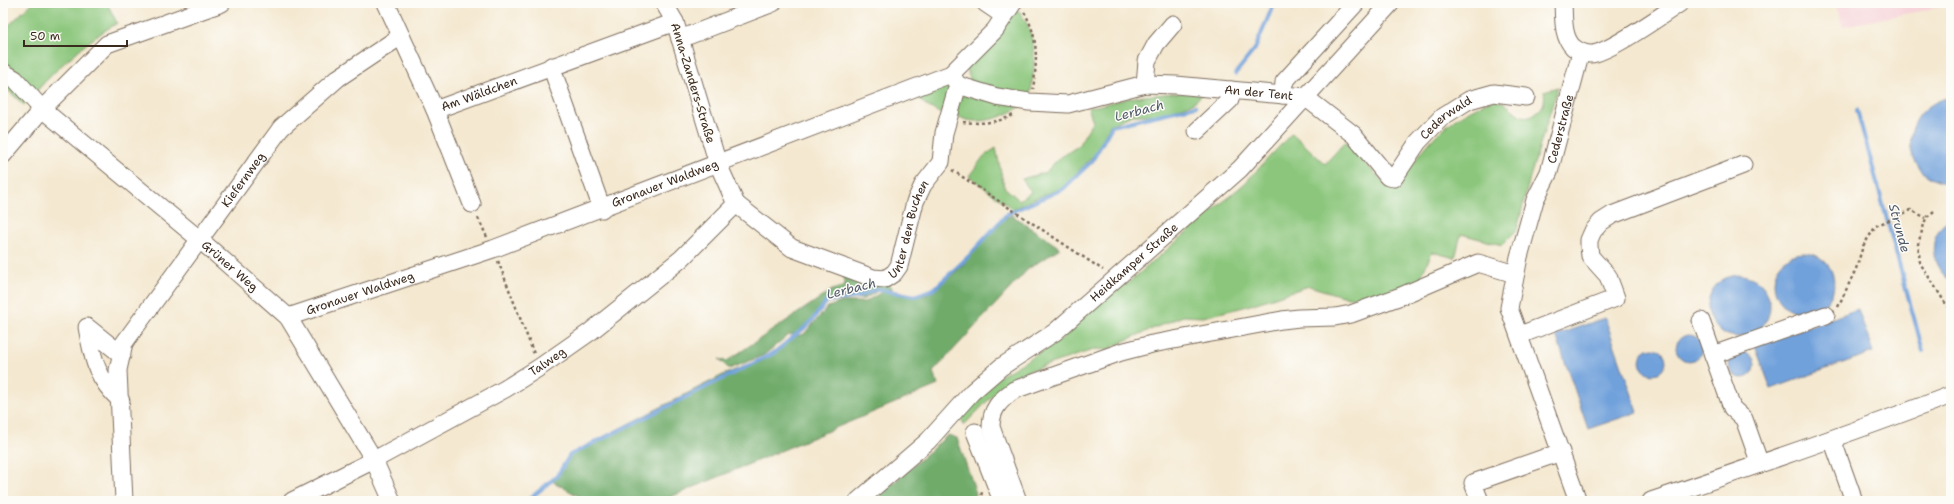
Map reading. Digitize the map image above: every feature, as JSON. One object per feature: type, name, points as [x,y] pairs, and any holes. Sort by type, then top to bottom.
[{"type":"street","points":[[3,155],[42,109],[107,44],[222,3]]},
{"type":"street","points":[[386,3],[434,110]]},
{"type":"street","name":"Anna-Zanders-Straße","points":[[664,3],[675,22],[718,164]]},
{"type":"street","points":[[680,39],[773,3]]},
{"type":"street","points":[[985,3],[1010,7]]},
{"type":"street","points":[[1284,95],[1284,82],[1356,3]]},
{"type":"street","name":"Heidkamper Straße","points":[[858,501],[928,442],[972,392],[1001,367],[1055,332],[1240,169],[1391,3]]},
{"type":"street","points":[[1563,3],[1566,35],[1572,46],[1581,52],[1591,54],[1606,49],[1663,8],[1680,3]]},
{"type":"street","name":"Gronauer Waldweg","points":[[288,317],[493,249],[718,164],[955,79],[995,30],[1010,7]]},
{"type":"street","name":"Am Wäldchen","points":[[472,204],[434,110],[551,66],[675,22]]},
{"type":"street","points":[[1145,84],[1147,61],[1156,44],[1173,24]]},
{"type":"street","name":"Kiefernweg","points":[[124,501],[121,401],[118,370],[124,343],[281,128],[338,78],[401,36]]},
{"type":"street","name":"Cederstraße","points":[[1578,501],[1520,335],[1509,308],[1519,257],[1535,200],[1549,172],[1581,52]]},
{"type":"street","points":[[551,66],[602,208]]},
{"type":"street","name":"Grüner Weg","points":[[3,72],[15,79],[42,109],[199,239],[288,317],[374,460],[392,501]]},
{"type":"street","points":[[941,162],[944,133],[955,79]]},
{"type":"street","name":"An der Tent","points":[[955,79],[997,97],[1029,102],[1068,104],[1145,84],[1176,85],[1305,98],[1354,135],[1388,177]]},
{"type":"street","points":[[1197,131],[1230,100],[1232,90]]},
{"type":"street","name":"Cederwald","points":[[1388,177],[1394,178],[1418,142],[1442,117],[1469,100],[1494,93],[1526,97]]},
{"type":"street","name":"Unter den Buchen","points":[[736,204],[792,248],[873,278],[885,279],[894,273],[899,266],[915,202],[923,185],[941,162]]},
{"type":"street","points":[[718,164],[736,204]]},
{"type":"street","points":[[1520,335],[1616,298],[1608,276],[1590,256],[1589,240],[1601,222],[1612,215],[1743,165]]},
{"type":"street","name":"Talweg","points":[[292,501],[374,460],[505,389],[540,367],[590,332],[681,259],[736,204]]},
{"type":"street","points":[[1018,501],[990,427],[991,416],[996,406],[1003,398],[1014,390],[1121,352],[1152,344],[1282,320],[1335,317],[1351,314],[1401,296],[1478,263],[1515,274]]},
{"type":"street","points":[[1713,355],[1826,315]]},
{"type":"street","points":[[1701,321],[1732,408],[1744,419],[1760,464]]},
{"type":"street","points":[[121,401],[107,389],[93,361],[86,327],[122,355]]},
{"type":"street","points":[[1651,501],[1832,439],[1951,395]]},
{"type":"street","points":[[975,432],[1002,501]]},
{"type":"street","points":[[1832,439],[1854,501]]},
{"type":"street","points":[[1480,501],[1473,483],[1561,452]]},
{"type":"path","points":[[949,113],[956,120],[964,122],[986,122],[1011,116],[1029,102],[1032,96],[1036,66],[1036,46],[1032,28],[1025,13],[1010,7]]},
{"type":"path","points":[[941,162],[1089,263],[1117,278]]},
{"type":"path","points":[[472,204],[493,249],[540,367]]},
{"type":"path","points":[[1826,315],[1838,307],[1856,269],[1863,246],[1879,224],[1911,210],[1926,218]]},
{"type":"path","points":[[1934,211],[1926,218],[1918,244],[1920,263],[1951,312]]},
{"type":"shaded area","points":[[1835,3],[1951,3],[1951,5],[1843,26]]},
{"type":"green space","points":[[32,3],[107,3],[117,23],[67,60],[24,105],[3,86],[3,31]]},
{"type":"green space","points":[[1018,10],[1025,19],[1029,29],[1034,51],[1030,95],[1018,94],[972,82],[968,75],[967,67]]},
{"type":"green space","points":[[946,85],[951,89],[941,114],[927,106],[919,99],[921,93]]},
{"type":"green space","points":[[1558,87],[1530,177],[1517,230],[1502,245],[1461,234],[1455,258],[1432,252],[1417,286],[1379,301],[1342,296],[1309,286],[1244,307],[1203,317],[1183,316],[1126,340],[1107,350],[1096,349],[1019,374],[999,389],[964,425],[961,417],[997,378],[1063,339],[1063,333],[1113,290],[1127,284],[1245,183],[1292,133],[1325,164],[1345,142],[1386,185],[1394,187],[1400,184],[1419,155],[1439,132],[1463,115],[1494,99],[1503,102],[1523,116],[1532,115],[1542,107],[1544,91]]},
{"type":"green space","points":[[1173,93],[1203,94],[1193,103],[1160,115],[1132,115],[1110,125],[1096,153],[1062,188],[1013,209],[969,176],[984,156],[996,148],[1004,187],[1019,200],[1031,192],[1022,179],[1046,172],[1058,159],[1078,146],[1093,121],[1088,108],[1135,97]]},
{"type":"green space","points":[[961,95],[1021,106],[1007,114],[989,120],[971,121],[956,114]]},
{"type":"green space","points":[[1012,215],[1060,248],[1028,269],[933,372],[938,385],[661,501],[587,501],[552,481],[561,473],[568,455],[725,374],[765,358],[789,339],[804,334],[828,307],[842,302],[865,302],[885,290],[915,295],[926,295],[935,290],[963,265],[982,240],[1003,219]]},
{"type":"green space","points":[[842,274],[887,283],[893,289],[879,290],[864,299],[840,298],[825,302],[803,331],[787,336],[764,355],[729,369],[719,359],[727,361],[832,290],[845,286]]},
{"type":"green space","points":[[948,435],[957,438],[976,493],[974,501],[873,501]]},
{"type":"water","points":[[1951,97],[1951,184],[1934,179],[1921,170],[1913,157],[1910,143],[1913,128],[1920,115],[1933,104]]},
{"type":"water","points":[[1951,218],[1951,281],[1938,267],[1933,250],[1934,241],[1938,232]]},
{"type":"water","points":[[1798,253],[1810,253],[1821,258],[1829,266],[1834,277],[1832,295],[1821,308],[1810,313],[1798,313],[1787,308],[1779,300],[1774,289],[1774,277],[1779,266],[1787,258]]},
{"type":"water","points":[[1739,275],[1751,278],[1761,284],[1767,294],[1770,306],[1767,318],[1761,328],[1751,334],[1739,337],[1727,334],[1717,328],[1711,318],[1708,306],[1711,294],[1717,284],[1727,278]]},
{"type":"water","points":[[1858,309],[1873,352],[1771,389],[1755,346]]},
{"type":"water","points":[[1605,318],[1638,412],[1588,429],[1556,335]]},
{"type":"water","points":[[1689,335],[1698,339],[1702,348],[1698,357],[1689,361],[1680,357],[1676,348],[1680,339]]},
{"type":"water","points":[[1653,348],[1662,352],[1666,361],[1662,370],[1653,374],[1644,370],[1640,361],[1644,352]]},
{"type":"water","points":[[1742,352],[1751,356],[1755,365],[1751,374],[1742,378],[1733,374],[1729,365],[1733,356]]},
{"type":"waterway","name":"Lerbach","points":[[1235,74],[1255,49],[1274,3]]},
{"type":"waterway","name":"Lerbach","points":[[527,501],[557,476],[570,455],[774,353],[810,323],[827,301],[858,297],[877,289],[915,296],[934,289],[968,257],[1007,214],[1063,189],[1092,161],[1112,126],[1196,106]]},
{"type":"waterway","name":"Strunde","points":[[1857,110],[1923,351]]}]
